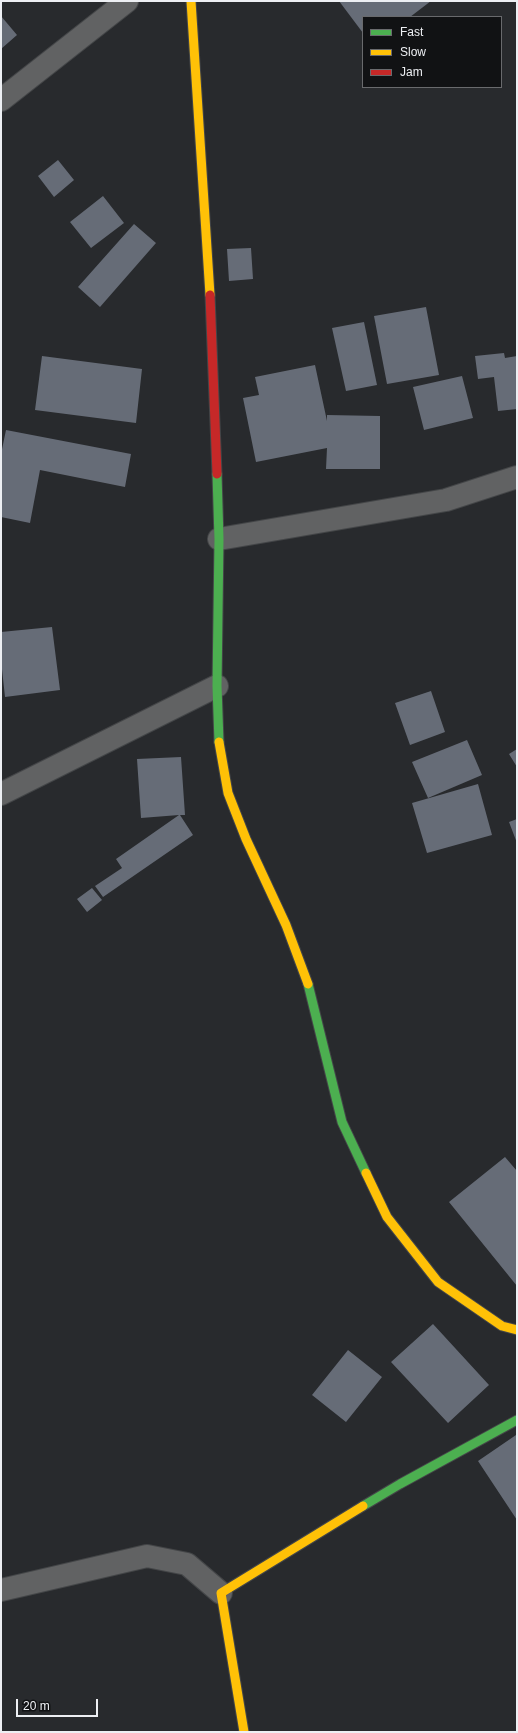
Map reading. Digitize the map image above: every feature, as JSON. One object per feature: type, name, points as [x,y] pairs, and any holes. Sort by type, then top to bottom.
[{"type":"street","points":[[1,100],[127,1]]},
{"type":"street","points":[[191,1],[208,245],[219,539],[217,686],[219,747],[228,793],[246,839],[286,925],[309,987],[342,1122],[387,1217],[438,1282],[502,1326],[517,1330]]},
{"type":"street","points":[[219,539],[446,500],[517,478]]},
{"type":"street","points":[[1,794],[217,686]]},
{"type":"street","points":[[222,1592],[400,1484],[517,1420]]},
{"type":"street","points":[[1,1590],[147,1556],[187,1564],[222,1592],[244,1732]]},
{"type":"building","points":[[339,1],[431,1],[411,16],[362,16],[362,32]]},
{"type":"building","points":[[1,16],[17,35],[1,49]]},
{"type":"building","points":[[58,160],[74,180],[54,197],[38,176]]},
{"type":"building","points":[[103,196],[124,223],[91,248],[70,222]]},
{"type":"building","points":[[134,224],[156,243],[100,307],[78,287]]},
{"type":"building","points":[[251,248],[253,279],[229,281],[227,249]]},
{"type":"building","points":[[426,307],[439,375],[387,384],[374,316]]},
{"type":"building","points":[[364,322],[377,385],[346,391],[332,328]]},
{"type":"building","points":[[504,353],[505,358],[517,356],[517,409],[498,411],[494,377],[478,379],[475,356]]},
{"type":"building","points":[[42,356],[142,369],[136,423],[35,410]]},
{"type":"building","points":[[315,365],[327,421],[327,415],[380,416],[380,469],[326,469],[327,448],[256,462],[243,398],[259,395],[255,377]]},
{"type":"building","points":[[462,376],[473,418],[424,430],[413,387]]},
{"type":"building","points":[[6,430],[131,454],[125,487],[40,470],[30,523],[1,517],[1,454]]},
{"type":"building","points":[[52,627],[60,690],[5,697],[1,660],[1,632]]},
{"type":"building","points":[[431,691],[445,732],[410,745],[395,703]]},
{"type":"building","points":[[467,740],[482,775],[428,798],[412,762]]},
{"type":"building","points":[[517,749],[517,767],[509,754]]},
{"type":"building","points":[[181,757],[185,815],[180,815],[193,835],[103,897],[95,886],[122,868],[116,859],[179,815],[141,818],[137,759]]},
{"type":"building","points":[[478,784],[492,835],[427,853],[412,803]]},
{"type":"building","points":[[517,819],[517,843],[509,822]]},
{"type":"building","points":[[92,888],[102,900],[87,912],[77,899]]},
{"type":"building","points":[[505,1157],[517,1171],[517,1286],[449,1202]]},
{"type":"building","points":[[433,1324],[489,1385],[448,1423],[391,1362]]},
{"type":"building","points":[[348,1350],[382,1377],[346,1422],[312,1395]]},
{"type":"building","points":[[516,1435],[517,1436],[517,1520],[478,1461]]},
{"type":"traffic: fast","points":[[217,474],[219,539],[217,686],[219,742]]},
{"type":"traffic: fast","points":[[308,984],[342,1122],[366,1173]]},
{"type":"traffic: fast","points":[[363,1506],[517,1420]]},
{"type":"traffic: slow","points":[[191,1],[210,295]]},
{"type":"traffic: slow","points":[[219,742],[228,793],[246,839],[286,925],[308,984]]},
{"type":"traffic: slow","points":[[366,1173],[387,1217],[438,1282],[502,1326],[517,1330]]},
{"type":"traffic: slow","points":[[244,1732],[221,1593],[363,1506]]},
{"type":"traffic: jam","points":[[210,295],[217,474]]}]
